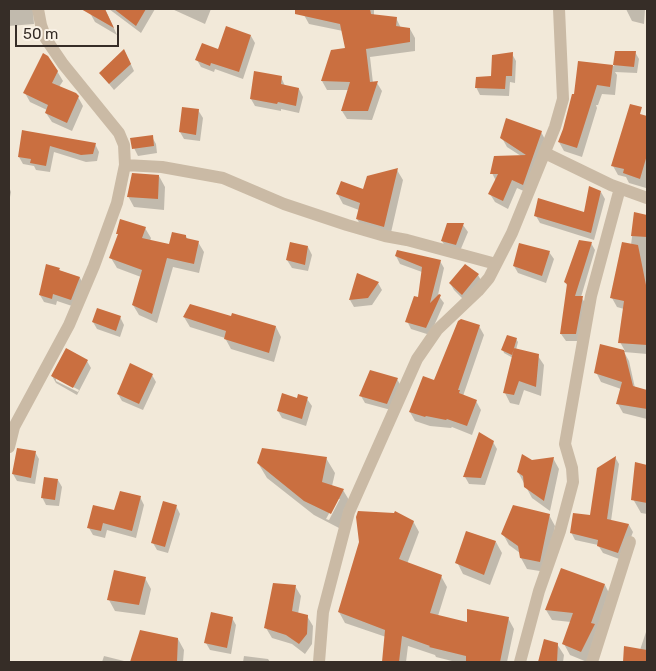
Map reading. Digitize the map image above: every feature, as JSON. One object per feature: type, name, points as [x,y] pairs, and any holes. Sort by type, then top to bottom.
[{"type":"street","points":[[9,447],[11,426],[69,324],[94,266],[117,203],[125,164],[124,145],[119,133],[63,64],[46,39],[38,9]]},
{"type":"street","points":[[319,662],[323,612],[349,512],[417,359],[437,330],[478,292],[489,278],[512,233],[555,127],[563,99],[560,75],[559,9]]},
{"type":"street","points":[[545,153],[620,188],[647,198]]},
{"type":"street","points":[[125,164],[222,178],[284,204],[347,225],[496,264]]},
{"type":"street","points":[[520,662],[573,482],[572,468],[565,444],[592,296],[620,188]]},
{"type":"street","points":[[592,662],[630,542]]},
{"type":"building","points":[[81,9],[105,9],[114,28]]},
{"type":"building","points":[[114,9],[146,9],[136,26]]},
{"type":"building","points":[[295,9],[370,9],[371,14],[397,17],[396,26],[410,28],[410,42],[366,49],[370,82],[378,81],[368,111],[341,111],[350,82],[321,81],[331,50],[345,48],[340,24],[295,14]]},
{"type":"building","points":[[226,26],[251,35],[239,72],[211,63],[210,66],[195,60],[202,43],[218,49]]},
{"type":"building","points":[[124,49],[131,64],[109,84],[99,73]]},
{"type":"building","points":[[615,51],[636,51],[634,67],[613,65]]},
{"type":"building","points":[[513,52],[512,76],[506,76],[505,89],[475,88],[476,77],[491,76],[492,55]]},
{"type":"building","points":[[43,53],[48,56],[58,71],[52,83],[79,96],[67,123],[45,113],[48,105],[23,93]]},
{"type":"building","points":[[578,61],[613,65],[610,87],[597,85],[577,148],[558,142],[572,94],[574,94]]},
{"type":"building","points":[[254,71],[282,76],[281,84],[299,88],[296,106],[250,99]]},
{"type":"building","points":[[630,104],[642,107],[640,114],[647,116],[647,155],[640,179],[623,173],[624,169],[611,166]]},
{"type":"building","points":[[182,107],[199,109],[196,135],[179,132]]},
{"type":"building","points":[[506,118],[542,131],[523,185],[512,180],[503,201],[488,194],[498,174],[490,174],[494,156],[526,155],[500,138]]},
{"type":"building","points":[[22,130],[96,143],[93,154],[81,155],[50,146],[46,166],[30,163],[31,159],[18,157]]},
{"type":"building","points":[[153,135],[154,146],[132,149],[130,138]]},
{"type":"building","points":[[398,168],[384,227],[356,219],[360,203],[336,194],[341,181],[363,189],[367,176]]},
{"type":"building","points":[[132,173],[159,175],[158,199],[127,197]]},
{"type":"building","points":[[589,186],[601,191],[591,233],[534,216],[538,198],[584,212]]},
{"type":"building","points":[[634,212],[647,215],[647,237],[631,236]]},
{"type":"building","points":[[120,219],[146,227],[142,238],[169,244],[172,232],[186,235],[186,238],[199,241],[194,264],[167,258],[152,314],[132,305],[142,270],[109,258],[118,234],[116,234]]},
{"type":"building","points":[[447,223],[464,223],[456,245],[441,241]]},
{"type":"building","points":[[579,240],[592,242],[575,296],[583,296],[576,334],[560,334],[567,284],[564,282]]},
{"type":"building","points":[[290,242],[308,246],[305,265],[286,260]]},
{"type":"building","points":[[622,242],[638,245],[647,290],[647,345],[618,343],[624,301],[610,298]]},
{"type":"building","points":[[519,243],[550,251],[542,276],[513,266]]},
{"type":"building","points":[[397,250],[441,260],[430,303],[439,294],[441,295],[426,328],[405,322],[414,296],[418,297],[422,267],[395,256]]},
{"type":"building","points":[[46,264],[80,277],[71,300],[53,294],[52,299],[39,295]]},
{"type":"building","points":[[465,264],[479,274],[462,295],[449,283]]},
{"type":"building","points":[[357,273],[379,282],[368,298],[349,300]]},
{"type":"building","points":[[190,304],[231,316],[232,313],[276,326],[269,353],[224,339],[226,331],[183,317]]},
{"type":"building","points":[[97,308],[121,316],[116,331],[92,322]]},
{"type":"building","points":[[461,319],[480,325],[458,390],[460,390],[459,393],[477,400],[467,426],[447,419],[425,417],[409,412],[423,376],[434,380],[458,321]]},
{"type":"building","points":[[507,335],[517,338],[512,355],[501,350]]},
{"type":"building","points":[[600,344],[624,350],[633,386],[647,390],[647,409],[616,404],[622,382],[594,373]]},
{"type":"building","points":[[66,348],[88,360],[73,388],[51,376]]},
{"type":"building","points":[[514,348],[539,354],[536,387],[519,381],[514,395],[503,393]]},
{"type":"building","points":[[130,363],[153,374],[139,404],[117,394]]},
{"type":"building","points":[[370,370],[398,378],[387,404],[359,396]]},
{"type":"building","points":[[282,393],[297,398],[298,394],[308,397],[302,419],[277,411]]},
{"type":"building","points":[[479,432],[494,441],[481,478],[463,477]]},
{"type":"building","points":[[17,448],[36,451],[31,478],[12,474]]},
{"type":"building","points":[[262,448],[327,457],[322,482],[344,489],[331,514],[304,501],[257,463]]},
{"type":"building","points":[[522,454],[532,460],[554,457],[544,501],[524,487],[523,476],[517,472]]},
{"type":"building","points":[[616,456],[607,519],[629,524],[618,553],[597,546],[598,540],[570,533],[573,513],[590,515],[597,468]]},
{"type":"building","points":[[635,462],[647,465],[647,503],[631,500]]},
{"type":"building","points":[[44,477],[58,479],[55,500],[41,498]]},
{"type":"building","points":[[120,491],[141,496],[132,531],[103,523],[101,531],[87,528],[93,505],[114,510]]},
{"type":"building","points":[[163,501],[177,505],[165,547],[151,543]]},
{"type":"building","points":[[513,505],[550,514],[540,562],[520,558],[518,546],[501,534]]},
{"type":"building","points":[[358,511],[394,513],[395,511],[414,521],[399,559],[442,575],[430,613],[467,622],[467,609],[509,617],[500,662],[466,662],[466,656],[429,647],[402,636],[399,662],[382,662],[385,630],[338,612],[359,542],[356,517]]},
{"type":"building","points":[[466,531],[496,541],[484,575],[455,563]]},
{"type":"building","points":[[561,568],[605,584],[591,623],[595,624],[581,652],[562,644],[573,613],[545,610]]},
{"type":"building","points":[[114,570],[146,577],[139,605],[107,600]]},
{"type":"building","points":[[273,583],[296,585],[292,611],[308,615],[307,634],[299,644],[286,635],[264,628]]},
{"type":"building","points":[[211,612],[233,617],[227,648],[204,643]]},
{"type":"building","points":[[140,630],[178,638],[177,662],[130,662]]},
{"type":"building","points":[[544,639],[558,643],[557,662],[538,662]]},
{"type":"building","points":[[624,646],[647,650],[647,662],[623,662]]}]
